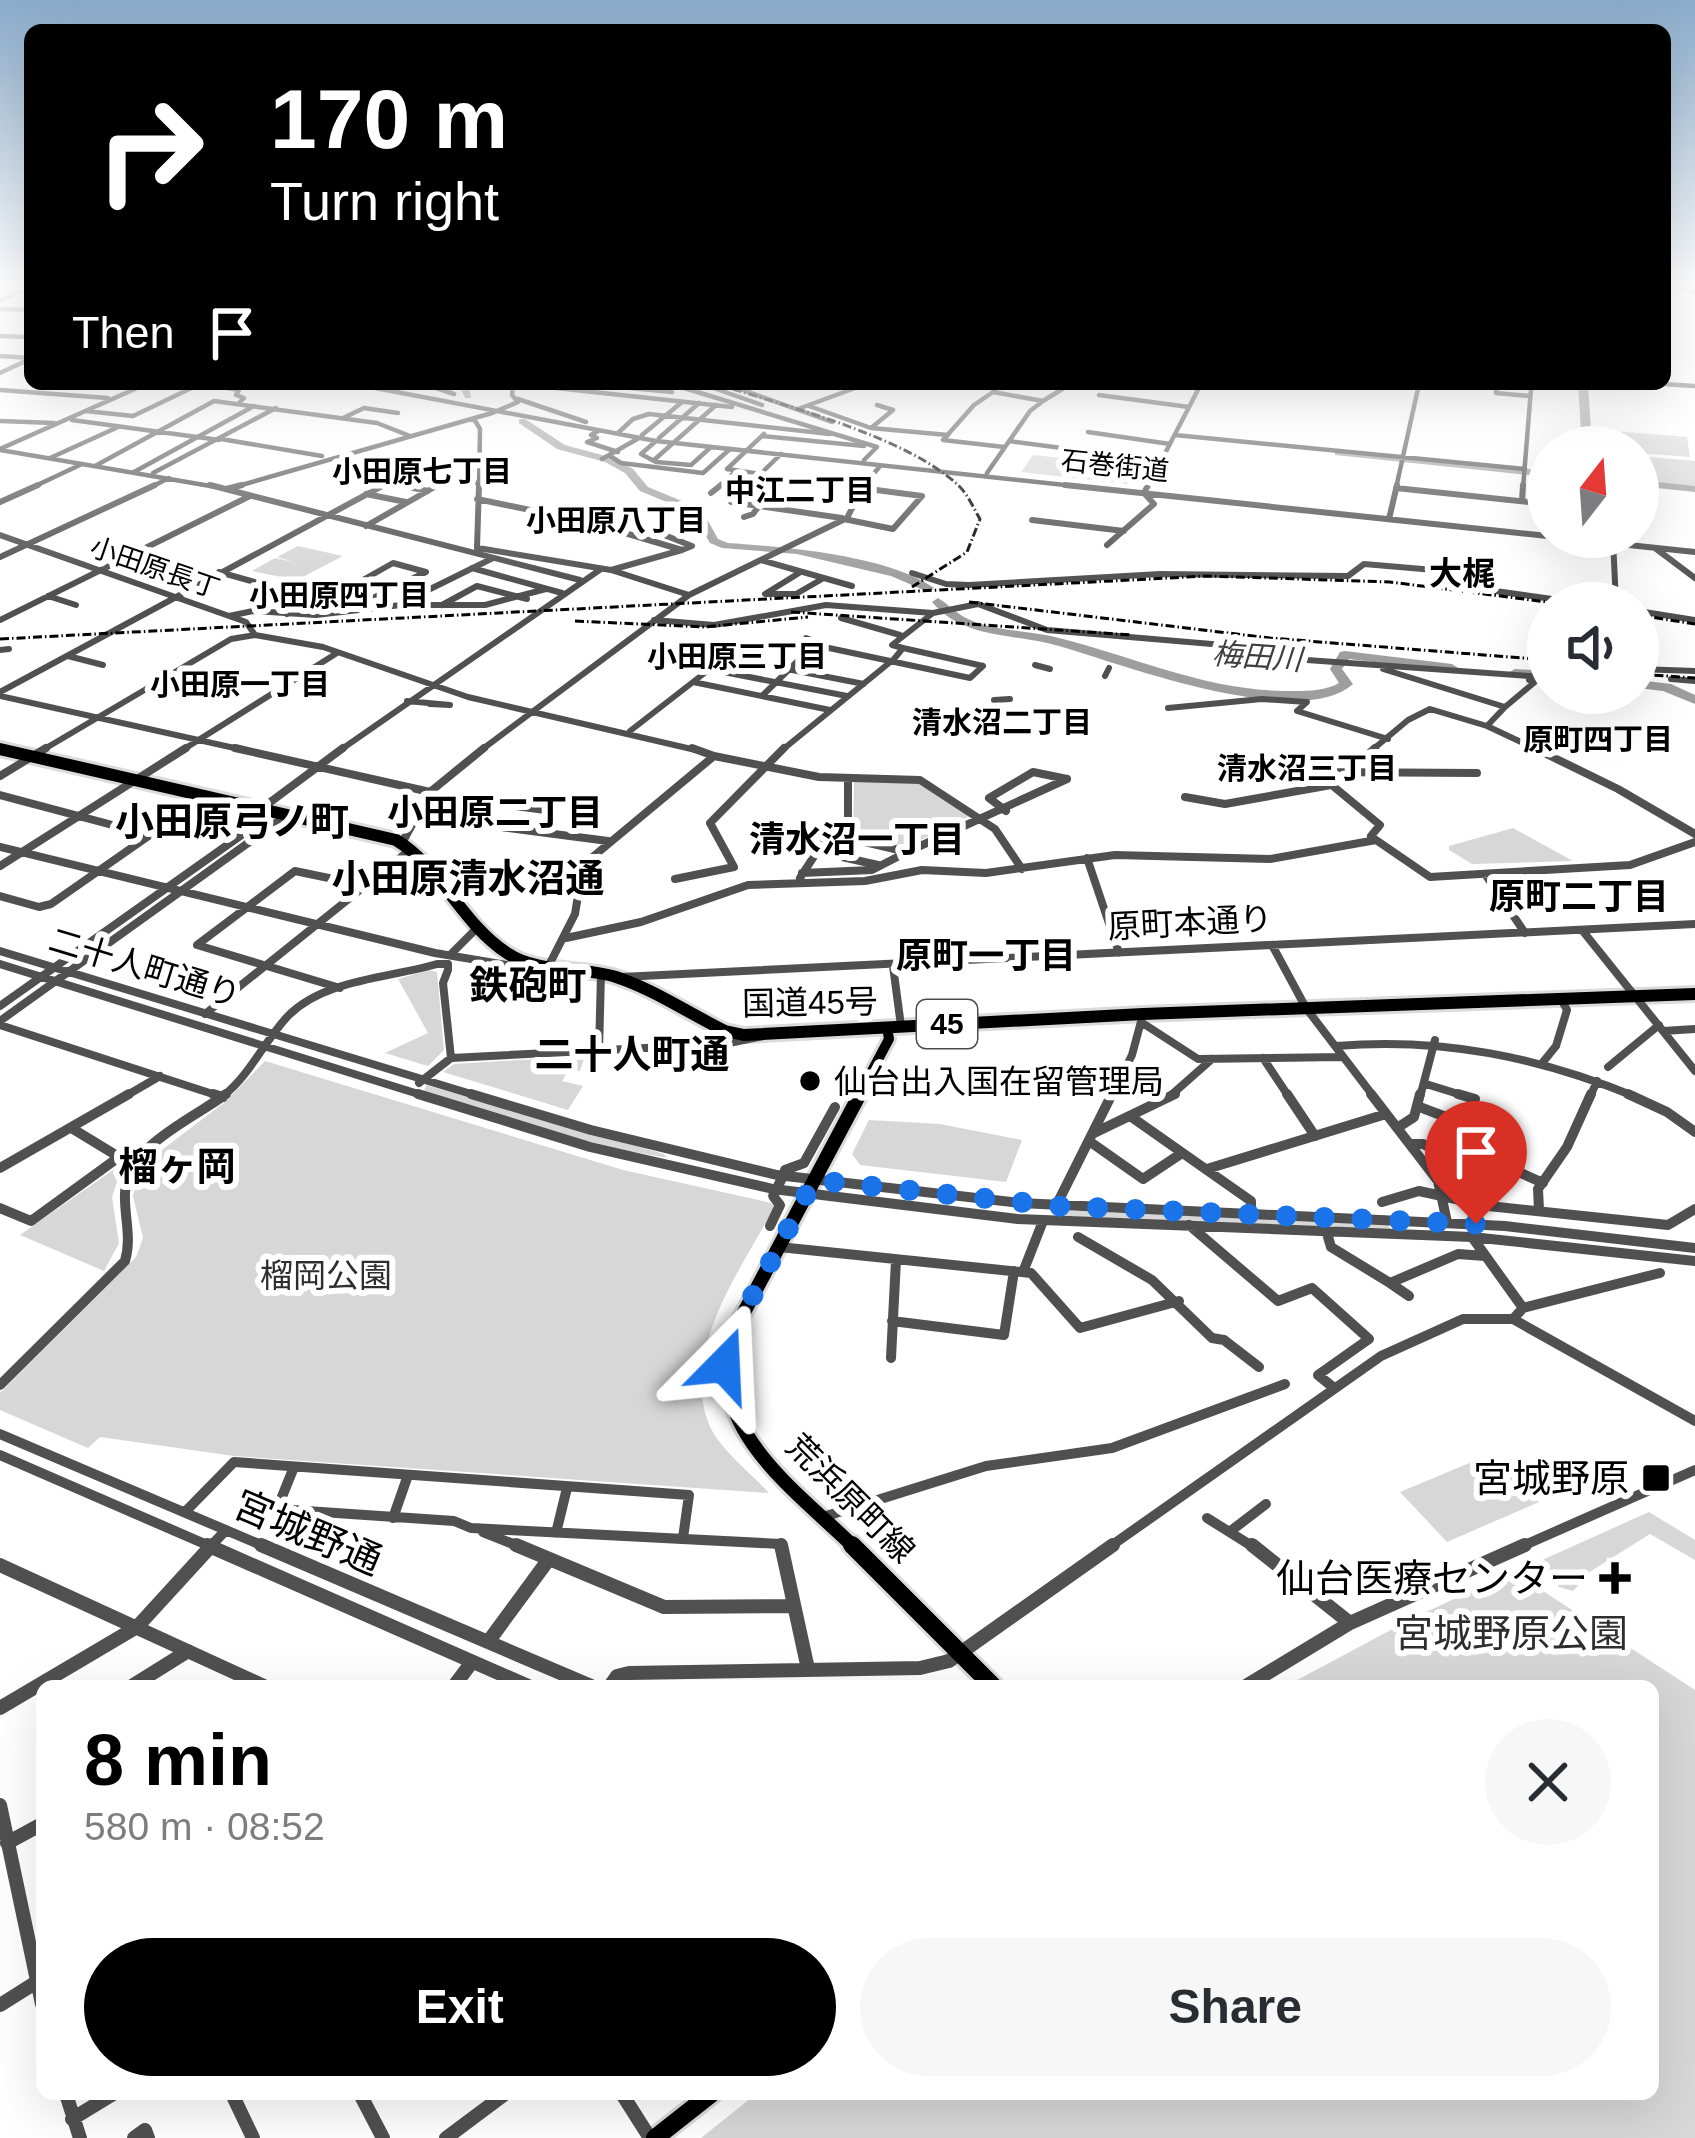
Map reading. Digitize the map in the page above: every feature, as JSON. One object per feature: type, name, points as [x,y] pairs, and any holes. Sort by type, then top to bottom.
[{"type":"highway","points":[[0,749],[406,846]]},
{"type":"highway","name":"国道45号","points":[[406,846],[503,951],[530,963],[609,976],[725,1031],[763,1036],[1695,994]]},
{"type":"main road","name":"荒浜原町線","points":[[894,1027],[733,1333],[724,1382],[737,1425],[984,1680]]},
{"type":"main road","points":[[652,2138],[703,2100]]},
{"type":"street","points":[[0,390],[114,398]]},
{"type":"street","points":[[0,450],[132,390]]},
{"type":"street","points":[[50,458],[192,390]]},
{"type":"street","points":[[238,404],[244,398],[236,395],[239,390]]},
{"type":"street","points":[[388,390],[641,437]]},
{"type":"street","points":[[407,390],[598,430],[676,441]]},
{"type":"street","points":[[437,390],[452,397]]},
{"type":"street","points":[[452,397],[454,390]]},
{"type":"street","points":[[512,390],[518,400],[586,422]]},
{"type":"street","points":[[581,390],[778,412],[803,410],[851,390]]},
{"type":"street","points":[[610,394],[616,390]]},
{"type":"street","points":[[649,414],[670,390]]},
{"type":"street","points":[[700,390],[751,409]]},
{"type":"street","points":[[718,390],[778,412]]},
{"type":"street","points":[[744,390],[871,428],[1161,460]]},
{"type":"street","points":[[756,390],[832,422]]},
{"type":"street","points":[[987,473],[1043,401],[1061,390]]},
{"type":"street","points":[[1107,545],[1154,504],[1144,492],[1198,390]]},
{"type":"street","points":[[1390,518],[1417,390]]},
{"type":"street","points":[[1501,390],[1530,396]]},
{"type":"street","points":[[1522,501],[1531,390]]},
{"type":"street","points":[[934,452],[974,405],[993,392],[1043,401]]},
{"type":"street","points":[[1099,395],[1189,407]]},
{"type":"street","points":[[226,489],[474,419],[518,400]]},
{"type":"street","points":[[95,466],[214,401],[366,421],[410,436]]},
{"type":"street","points":[[682,402],[641,437],[607,457],[703,473],[730,449]]},
{"type":"street","points":[[699,404],[641,454],[691,466],[709,447]]},
{"type":"street","points":[[654,460],[716,405]]},
{"type":"street","points":[[871,428],[893,410],[878,405]]},
{"type":"street","points":[[134,472],[254,406]]},
{"type":"street","points":[[718,422],[734,407]]},
{"type":"street","points":[[150,475],[276,408]]},
{"type":"street","points":[[343,418],[364,408],[398,412]]},
{"type":"street","points":[[736,423],[751,409]]},
{"type":"street","points":[[803,410],[812,423],[877,447]]},
{"type":"street","points":[[788,429],[803,410]]},
{"type":"street","points":[[86,411],[134,416]]},
{"type":"street","points":[[366,421],[386,411]]},
{"type":"street","points":[[755,425],[778,412]]},
{"type":"street","points":[[778,412],[770,427],[728,470],[779,476]]},
{"type":"street","points":[[623,432],[633,419],[649,414],[842,434]]},
{"type":"street","points":[[474,419],[480,429],[477,548]]},
{"type":"street","points":[[0,421],[119,426],[328,457]]},
{"type":"street","points":[[804,431],[812,423]]},
{"type":"street","points":[[598,430],[591,436],[597,438],[587,442],[618,452]]},
{"type":"street","points":[[1088,432],[1170,444]]},
{"type":"street","points":[[807,453],[826,433]]},
{"type":"street","points":[[1175,435],[1525,471]]},
{"type":"street","points":[[762,436],[877,447]]},
{"type":"street","name":"石巻街道","points":[[676,441],[1527,533]]},
{"type":"street","name":"石巻街道","points":[[676,441],[1144,492]]},
{"type":"street","points":[[672,464],[692,445]]},
{"type":"street","points":[[864,460],[877,447]]},
{"type":"street","points":[[0,450],[226,489],[580,580]]},
{"type":"street","points":[[711,493],[762,454]]},
{"type":"street","points":[[781,454],[731,502],[893,529],[922,496],[861,488]]},
{"type":"street","points":[[389,461],[410,455]]},
{"type":"street","points":[[744,517],[752,514],[797,456]]},
{"type":"street","points":[[0,502],[82,464]]},
{"type":"street","points":[[205,1014],[367,886],[406,846],[430,793],[688,595],[845,519],[854,512],[854,497],[882,464]]},
{"type":"street","points":[[0,694],[409,471],[478,483]]},
{"type":"street","points":[[0,557],[170,478]]},
{"type":"street","points":[[366,526],[449,478]]},
{"type":"street","points":[[388,482],[428,490]]},
{"type":"street","points":[[1396,488],[1527,502]]},
{"type":"street","points":[[366,494],[406,502]]},
{"type":"street","points":[[0,620],[250,496]]},
{"type":"street","points":[[477,499],[682,550]]},
{"type":"street","points":[[1032,520],[1124,531]]},
{"type":"street","points":[[633,535],[666,522]]},
{"type":"street","points":[[0,1023],[181,891],[274,812],[314,766],[580,580],[692,546],[649,530]]},
{"type":"street","name":"小田原長丁","points":[[0,535],[245,622],[255,635]]},
{"type":"street","name":"石巻街道","points":[[1659,546],[1695,550]]},
{"type":"street","name":"石巻街道","points":[[1659,548],[1695,550]]},
{"type":"street","points":[[465,550],[606,569],[688,595]]},
{"type":"street","points":[[1659,551],[1695,578]]},
{"type":"street","points":[[412,604],[412,598],[493,557]]},
{"type":"street","points":[[761,560],[852,586]]},
{"type":"street","points":[[253,610],[350,613],[426,572],[393,563],[331,598]]},
{"type":"street","points":[[912,572],[954,585],[1236,573],[1348,576],[1364,564],[1446,571],[1467,587],[1527,595]]},
{"type":"street","points":[[472,568],[562,593]]},
{"type":"street","points":[[219,572],[275,587]]},
{"type":"street","points":[[799,573],[765,594],[796,594],[822,579]]},
{"type":"street","points":[[437,607],[477,586],[527,599]]},
{"type":"street","points":[[229,616],[253,610],[292,590],[437,607],[518,604],[546,590]]},
{"type":"street","points":[[486,605],[503,592]]},
{"type":"street","points":[[48,596],[76,605]]},
{"type":"street","points":[[287,614],[320,596]]},
{"type":"street","points":[[654,620],[672,624],[752,620],[836,605],[936,613],[989,606],[1047,630],[1247,647],[1305,660],[1527,676]]},
{"type":"street","points":[[829,648],[970,678],[983,666],[892,645],[936,613]]},
{"type":"street","points":[[1659,614],[1695,620]]},
{"type":"street","points":[[841,618],[900,635]]},
{"type":"street","points":[[0,776],[231,639],[285,635],[428,686],[630,731],[713,756],[848,778],[920,780],[995,829],[1022,869]]},
{"type":"street","points":[[762,696],[817,642],[806,638]]},
{"type":"street","points":[[675,879],[734,867],[710,823],[745,791],[763,766],[903,648]]},
{"type":"street","points":[[0,866],[338,653]]},
{"type":"street","points":[[66,655],[103,664]]},
{"type":"street","points":[[630,731],[725,657],[864,684]]},
{"type":"street","points":[[667,661],[847,697]]},
{"type":"street","points":[[1035,665],[1050,669]]},
{"type":"street","points":[[1372,665],[1505,707]]},
{"type":"street","points":[[1659,669],[1695,670]]},
{"type":"street","points":[[1487,726],[1536,681],[1508,675]]},
{"type":"street","points":[[1671,679],[1695,681]]},
{"type":"street","points":[[693,682],[830,710]]},
{"type":"street","points":[[0,694],[430,793],[545,809]]},
{"type":"street","points":[[994,700],[1010,699]]},
{"type":"street","points":[[1168,708],[1262,699],[1307,702],[1297,711],[1388,739]]},
{"type":"street","points":[[407,701],[430,704]]},
{"type":"street","points":[[1365,757],[1408,719],[1430,709],[1487,726],[1618,789],[1695,838]]},
{"type":"street","points":[[548,967],[566,938],[583,865],[713,756]]},
{"type":"street","points":[[566,938],[641,922],[748,885],[898,863],[938,832],[1006,811],[1042,796],[1066,779],[1033,772],[988,798],[1006,811]]},
{"type":"street","points":[[1316,772],[1380,825],[1371,836],[1430,877],[1630,865],[1695,838]]},
{"type":"street","points":[[1285,773],[1477,773]]},
{"type":"street","points":[[848,778],[848,838]]},
{"type":"street","points":[[1185,796],[1225,804],[1331,784]]},
{"type":"street","points":[[0,795],[150,835],[46,906],[0,896]]},
{"type":"street","points":[[0,1006],[274,812]]},
{"type":"street","points":[[418,816],[608,842]]},
{"type":"street","points":[[800,878],[827,836],[907,852]]},
{"type":"street","points":[[800,878],[865,881],[922,870],[1022,869],[1115,855],[1270,859],[1376,840]]},
{"type":"street","points":[[0,847],[319,925],[509,966],[530,963]]},
{"type":"street","points":[[815,851],[884,866]]},
{"type":"street","points":[[1087,858],[1119,953]]},
{"type":"street","points":[[345,990],[197,946],[295,871],[367,886]]},
{"type":"street","points":[[1486,874],[1525,933]]},
{"type":"street","name":"原町本通り","points":[[609,976],[1695,924]]},
{"type":"street","points":[[452,953],[477,928]]},
{"type":"street","points":[[1582,930],[1695,1070]]},
{"type":"street","points":[[1273,945],[1306,1008],[1444,1195],[1447,1222]]},
{"type":"street","name":"二十人町通り","points":[[0,951],[423,1080],[810,1188]]},
{"type":"street","name":"二十人町通り","points":[[0,964],[665,1166],[810,1188]]},
{"type":"street","points":[[893,966],[894,1027]]},
{"type":"street","points":[[0,1385],[125,1261],[132,1235],[126,1183],[139,1160],[224,1097],[286,1017],[305,1003],[427,968],[448,970],[442,983],[451,1058]]},
{"type":"street","points":[[599,1051],[609,976]]},
{"type":"street","points":[[1543,1062],[1556,1046],[1568,1010],[1561,999]]},
{"type":"street","points":[[1056,1206],[1144,1019],[1198,1059],[1343,1057]]},
{"type":"street","points":[[0,1023],[224,1097]]},
{"type":"street","points":[[1608,1067],[1661,1028],[1695,1029]]},
{"type":"street","points":[[713,1045],[725,1031]]},
{"type":"street","points":[[411,1091],[451,1058],[745,1043],[763,1036]]},
{"type":"street","points":[[1336,1046],[1435,1040],[1543,1062],[1661,1109],[1695,1132]]},
{"type":"street","points":[[1397,1128],[1414,1117],[1435,1040]]},
{"type":"street","points":[[1263,1058],[1315,1136]]},
{"type":"street","points":[[1090,1138],[1181,1091],[1212,1060]]},
{"type":"street","points":[[0,1168],[160,1076]]},
{"type":"street","points":[[1540,1210],[1538,1189],[1568,1147],[1597,1081]]},
{"type":"street","points":[[1426,1084],[1475,1099]]},
{"type":"street","points":[[1417,1106],[1488,1133]]},
{"type":"street","points":[[770,1226],[780,1205],[773,1196],[785,1170],[805,1163],[835,1107]]},
{"type":"street","points":[[1207,1169],[1386,1114]]},
{"type":"street","points":[[1130,1116],[1251,1201],[1251,1214]]},
{"type":"street","points":[[73,1129],[119,1157],[139,1160]]},
{"type":"street","points":[[1090,1138],[1143,1179],[1182,1153]]},
{"type":"street","points":[[1410,1144],[1423,1144],[1465,1164]]},
{"type":"street","points":[[665,1166],[675,1153]]},
{"type":"street","points":[[0,1208],[25,1221],[36,1219],[119,1157]]},
{"type":"street","points":[[1503,1166],[1543,1183]]},
{"type":"street","points":[[810,1188],[1056,1206],[1447,1222],[1695,1248]]},
{"type":"street","points":[[810,1188],[1043,1221],[1472,1237],[1695,1261]]},
{"type":"street","points":[[1382,1202],[1419,1191],[1668,1225],[1695,1209]]},
{"type":"street","points":[[892,1321],[1004,1335],[1018,1271],[1043,1221]]},
{"type":"street","points":[[1100,1222],[1103,1251]]},
{"type":"street","points":[[1190,1225],[1278,1300],[1312,1288],[1369,1340],[1318,1375],[1334,1388]]},
{"type":"street","points":[[1326,1230],[1331,1246],[1408,1296]]},
{"type":"street","points":[[1472,1237],[1523,1307]]},
{"type":"street","points":[[1078,1238],[1179,1301],[1212,1338],[1224,1340],[1259,1367]]},
{"type":"street","points":[[779,1247],[1018,1271],[1041,1280],[1080,1328],[1179,1301]]},
{"type":"street","points":[[1390,1283],[1458,1254],[1485,1256]]},
{"type":"street","points":[[891,1358],[896,1260]]},
{"type":"street","points":[[1513,1318],[1523,1307],[1660,1273]]},
{"type":"street","points":[[614,1680],[629,1673],[920,1669],[961,1654],[1334,1388],[1426,1332],[1489,1315],[1513,1318],[1695,1420]]},
{"type":"street","points":[[823,1517],[986,1466],[1112,1448],[1285,1384]]},
{"type":"street","name":"宮城野通","points":[[0,1434],[577,1680]]},
{"type":"street","name":"宮城野通","points":[[0,1455],[514,1680]]},
{"type":"street","points":[[184,1512],[234,1462],[689,1495],[682,1538]]},
{"type":"street","points":[[294,1467],[278,1509],[454,1521],[664,1606],[793,1606]]},
{"type":"street","points":[[1256,1680],[1350,1623],[1695,1470]]},
{"type":"street","points":[[394,1517],[407,1478]]},
{"type":"street","points":[[556,1533],[567,1488]]},
{"type":"street","points":[[1207,1518],[1226,1534],[1266,1504]]},
{"type":"street","points":[[471,1528],[781,1544],[808,1669]]},
{"type":"street","points":[[47,1680],[137,1627],[226,1529]]},
{"type":"street","points":[[1232,1530],[1350,1623]]},
{"type":"street","points":[[488,1642],[549,1559]]},
{"type":"street","points":[[0,1564],[251,1680]]},
{"type":"street","points":[[142,1680],[188,1652]]},
{"type":"street","points":[[458,1680],[472,1662]]},
{"type":"street","points":[[0,1708],[36,1687]]},
{"type":"street","points":[[0,1804],[36,1986]]},
{"type":"street","points":[[8,1844],[36,1828]]},
{"type":"street","points":[[0,2005],[35,1983]]},
{"type":"street","points":[[67,2100],[80,2138]]},
{"type":"street","points":[[72,2119],[102,2100]]},
{"type":"street","points":[[235,2100],[253,2138]]},
{"type":"street","points":[[363,2100],[382,2138]]},
{"type":"street","points":[[446,2138],[492,2100]]},
{"type":"street","points":[[626,2100],[652,2138]]},
{"type":"street","points":[[134,2138],[145,2131],[148,2138]]},
{"type":"green space","points":[[1659,435],[1687,437],[1690,457],[1659,455]]},
{"type":"green space","points":[[1033,455],[1137,466],[1128,484],[1021,472]]},
{"type":"green space","points":[[1659,458],[1695,461],[1695,486],[1659,483]]},
{"type":"green space","points":[[298,546],[343,556],[297,580],[252,571],[275,558],[294,562],[277,557]]},
{"type":"green space","points":[[854,781],[916,782],[969,816],[903,849],[853,840]]},
{"type":"green space","points":[[1513,828],[1573,861],[1472,864],[1449,850],[1449,846]]},
{"type":"green space","points":[[437,972],[444,1050],[428,1066],[385,1053],[428,1033],[398,979]]},
{"type":"green space","points":[[585,1056],[580,1071],[569,1069],[562,1081],[583,1086],[568,1110],[443,1072],[454,1064]]},
{"type":"green space","name":"榴岡公園","points":[[265,1061],[623,1170],[776,1204],[720,1308],[703,1365],[702,1394],[708,1422],[719,1441],[769,1493],[234,1456],[100,1437],[88,1448],[0,1410],[0,1393],[136,1257],[143,1238],[133,1196],[142,1165],[225,1102]]},
{"type":"green space","points":[[426,1085],[667,1158],[603,1146],[424,1092]]},
{"type":"green space","points":[[869,1120],[940,1124],[1022,1140],[1006,1182],[860,1165],[852,1154]]},
{"type":"green space","points":[[123,1163],[112,1197],[119,1243],[104,1271],[20,1235]]},
{"type":"green space","points":[[1057,1210],[1388,1223],[1390,1229],[1058,1216]]},
{"type":"green space","points":[[1491,1454],[1539,1502],[1447,1542],[1400,1492]]},
{"type":"green space","points":[[1649,1512],[1695,1540],[1695,1560],[1650,1534],[1591,1571],[1573,1591],[1559,1587],[1540,1561]]},
{"type":"green space","name":"宮城野原公園","points":[[1526,1566],[1543,1591],[1695,1690],[1695,2138],[701,2138],[748,2100],[1659,2100],[1659,1680],[1297,1680],[1415,1617]]},
{"type":"waterway","name":"梅田川","points":[[466,390],[468,396]]},
{"type":"waterway","points":[[1583,390],[1586,426]]},
{"type":"waterway","name":"梅田川","points":[[522,421],[561,447],[609,460],[629,471],[644,489],[685,506],[703,521],[714,541],[726,546],[797,551],[895,573],[928,588]]},
{"type":"waterway","points":[[1339,453],[1527,472]]},
{"type":"waterway","points":[[1659,485],[1695,489]]},
{"type":"waterway","name":"梅田川","points":[[938,602],[948,613],[976,626],[1057,641],[1229,691],[1264,695],[1336,691],[1346,684],[1336,669],[1345,655],[1452,668]]},
{"type":"waterway","name":"梅田川","points":[[1515,673],[1527,674]]},
{"type":"waterway","name":"梅田川","points":[[1659,686],[1695,700]]},
{"type":"railway","points":[[736,390],[879,438],[938,469],[960,487],[980,519],[967,552],[912,587]]},
{"type":"railway","points":[[0,639],[1207,576],[1390,582],[1527,599]]},
{"type":"railway","points":[[969,602],[1270,638],[1527,658]]},
{"type":"railway","points":[[791,612],[1132,635]]},
{"type":"railway","points":[[575,621],[704,627],[808,617]]},
{"type":"railway","points":[[1659,618],[1695,624]]},
{"type":"railway","points":[[1659,675],[1695,678]]},
{"type":"place","name":"仙台出入国在留管理局","points":[[810,1081]]},
{"type":"place","name":"宮城野原","points":[[1656,1478]]},
{"type":"place","name":"仙台医療センター","points":[[1615,1578]]},
{"type":"district","name":"小田原七丁目","points":[[422,472]]},
{"type":"district","name":"中江二丁目","points":[[800,491]]},
{"type":"district","name":"小田原八丁目","points":[[616,521]]},
{"type":"district","name":"大梶","points":[[1462,573]]},
{"type":"district","name":"小田原四丁目","points":[[339,596]]},
{"type":"district","name":"小田原三丁目","points":[[737,657]]},
{"type":"district","name":"小田原一丁目","points":[[240,685]]},
{"type":"district","name":"清水沼二丁目","points":[[1002,723]]},
{"type":"district","name":"原町四丁目","points":[[1598,740]]},
{"type":"district","name":"清水沼三丁目","points":[[1307,769]]},
{"type":"district","name":"小田原二丁目","points":[[495,812]]},
{"type":"district","name":"小田原弓ノ町","points":[[232,821]]},
{"type":"district","name":"清水沼一丁目","points":[[857,839]]},
{"type":"district","name":"小田原清水沼通","points":[[468,878]]},
{"type":"district","name":"原町二丁目","points":[[1579,896]]},
{"type":"district","name":"原町一丁目","points":[[986,955]]},
{"type":"district","name":"鉄砲町","points":[[528,985]]},
{"type":"district","name":"二十人町通","points":[[632,1054]]},
{"type":"district","name":"榴ヶ岡","points":[[177,1166]]},
{"type":"route","points":[[724,1365],[733,1333],[814,1180],[1056,1206],[1476,1224]]}]
